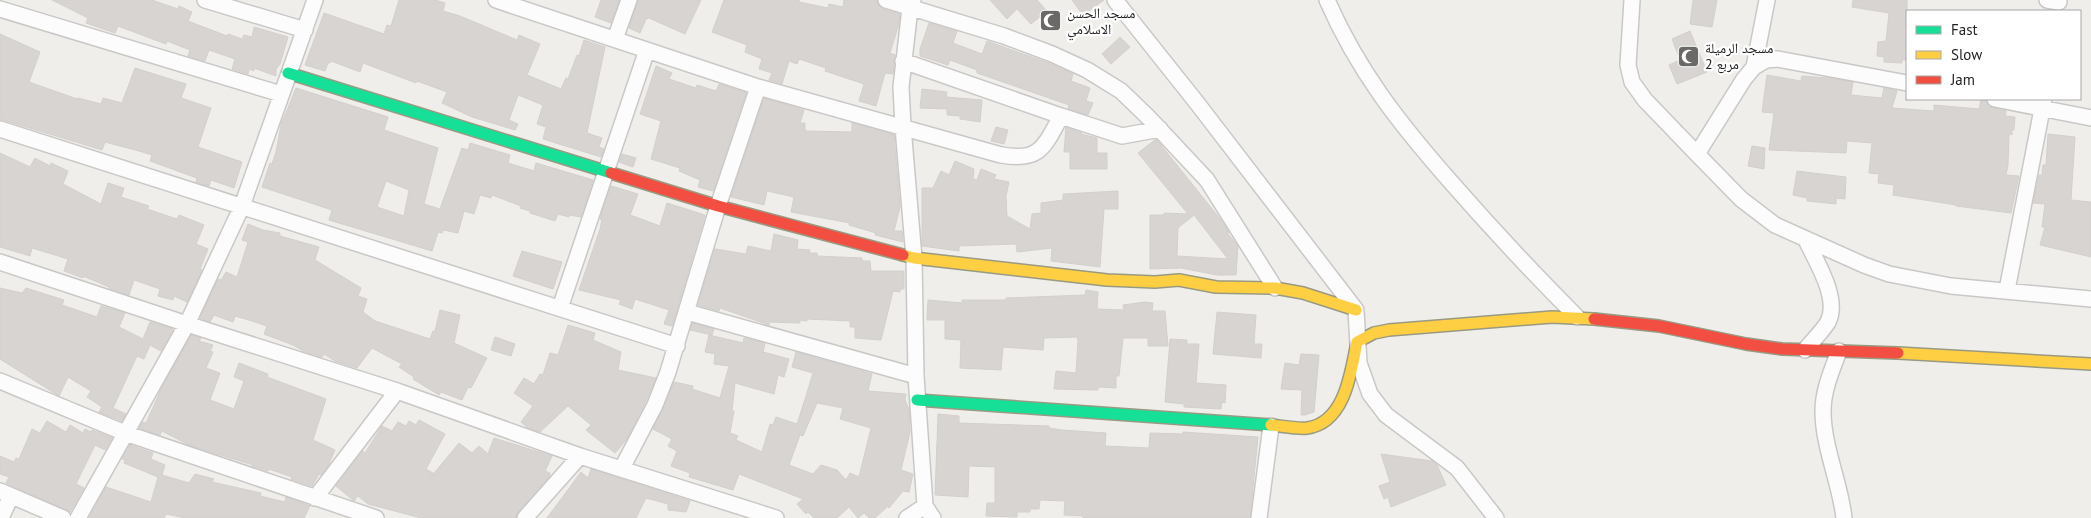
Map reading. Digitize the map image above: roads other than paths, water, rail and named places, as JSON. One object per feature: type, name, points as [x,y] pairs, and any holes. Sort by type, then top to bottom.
[{"type":"street","points":[[205,0],[305,30]]},
{"type":"street","points":[[78,518],[187,324],[242,206],[315,0]]},
{"type":"street","points":[[496,0],[758,87],[986,151],[1020,158],[1034,154],[1042,147],[1061,116]]},
{"type":"street","points":[[615,39],[629,0]]},
{"type":"street","points":[[886,0],[912,4],[1052,54],[1087,70],[1122,91],[1207,180],[1275,288]]},
{"type":"street","points":[[1115,0],[1197,103],[1356,310],[1356,342],[1363,377],[1370,394],[1386,415],[1456,468],[1496,518]]},
{"type":"street","points":[[1327,0],[1369,81],[1399,122],[1485,222],[1577,318]]},
{"type":"street","points":[[1632,0],[1628,65],[1632,82],[1645,100],[1697,154],[1757,212],[1774,224],[1806,240],[1889,274],[1951,286],[2091,299]]},
{"type":"street","points":[[1754,67],[1767,0]]},
{"type":"street","points":[[912,4],[903,61],[903,127],[914,258],[917,400],[930,514]]},
{"type":"street","points":[[3,9],[281,94]]},
{"type":"street","points":[[560,308],[647,50]]},
{"type":"street","points":[[1697,154],[1744,79],[1754,67],[1766,60],[1778,59],[1906,83]]},
{"type":"street","points":[[903,61],[1122,136],[1160,129]]},
{"type":"street","points":[[288,73],[718,206],[914,258],[1116,280],[1155,282],[1179,280],[1216,287],[1275,288],[1303,293],[1356,310]]},
{"type":"street","points":[[622,468],[658,397],[677,346],[718,206],[758,87]]},
{"type":"street","points":[[2007,100],[2043,103],[2091,118]]},
{"type":"street","points":[[2007,290],[2043,103]]},
{"type":"street","points":[[0,129],[677,346]]},
{"type":"street","points":[[1805,350],[1828,322],[1832,302],[1828,287],[1806,240]]},
{"type":"street","points":[[0,262],[397,391],[580,456],[622,468],[755,515],[776,518]]},
{"type":"street","points":[[687,312],[916,376]]},
{"type":"street","points":[[1356,342],[1389,330],[1524,319],[1577,318],[1679,329],[1763,347],[2091,364]]},
{"type":"street","points":[[917,400],[1307,428],[1320,425],[1334,415],[1343,398],[1356,342]]},
{"type":"street","points":[[1839,351],[1828,380],[1823,410],[1824,427],[1844,518]]},
{"type":"street","points":[[0,381],[125,433],[376,518]]},
{"type":"street","points":[[315,498],[397,391]]},
{"type":"street","points":[[1259,518],[1271,426]]},
{"type":"street","points":[[525,518],[580,456]]},
{"type":"street","points":[[1,518],[6,494],[63,518]]},
{"type":"street","points":[[907,518],[930,514],[938,518]]},
{"type":"place","name":"مسجد الحسن الاسلامي","points":[[1051,21]]},
{"type":"place","name":"مسجد الرميلة مربع 2","points":[[1689,56]]}]
